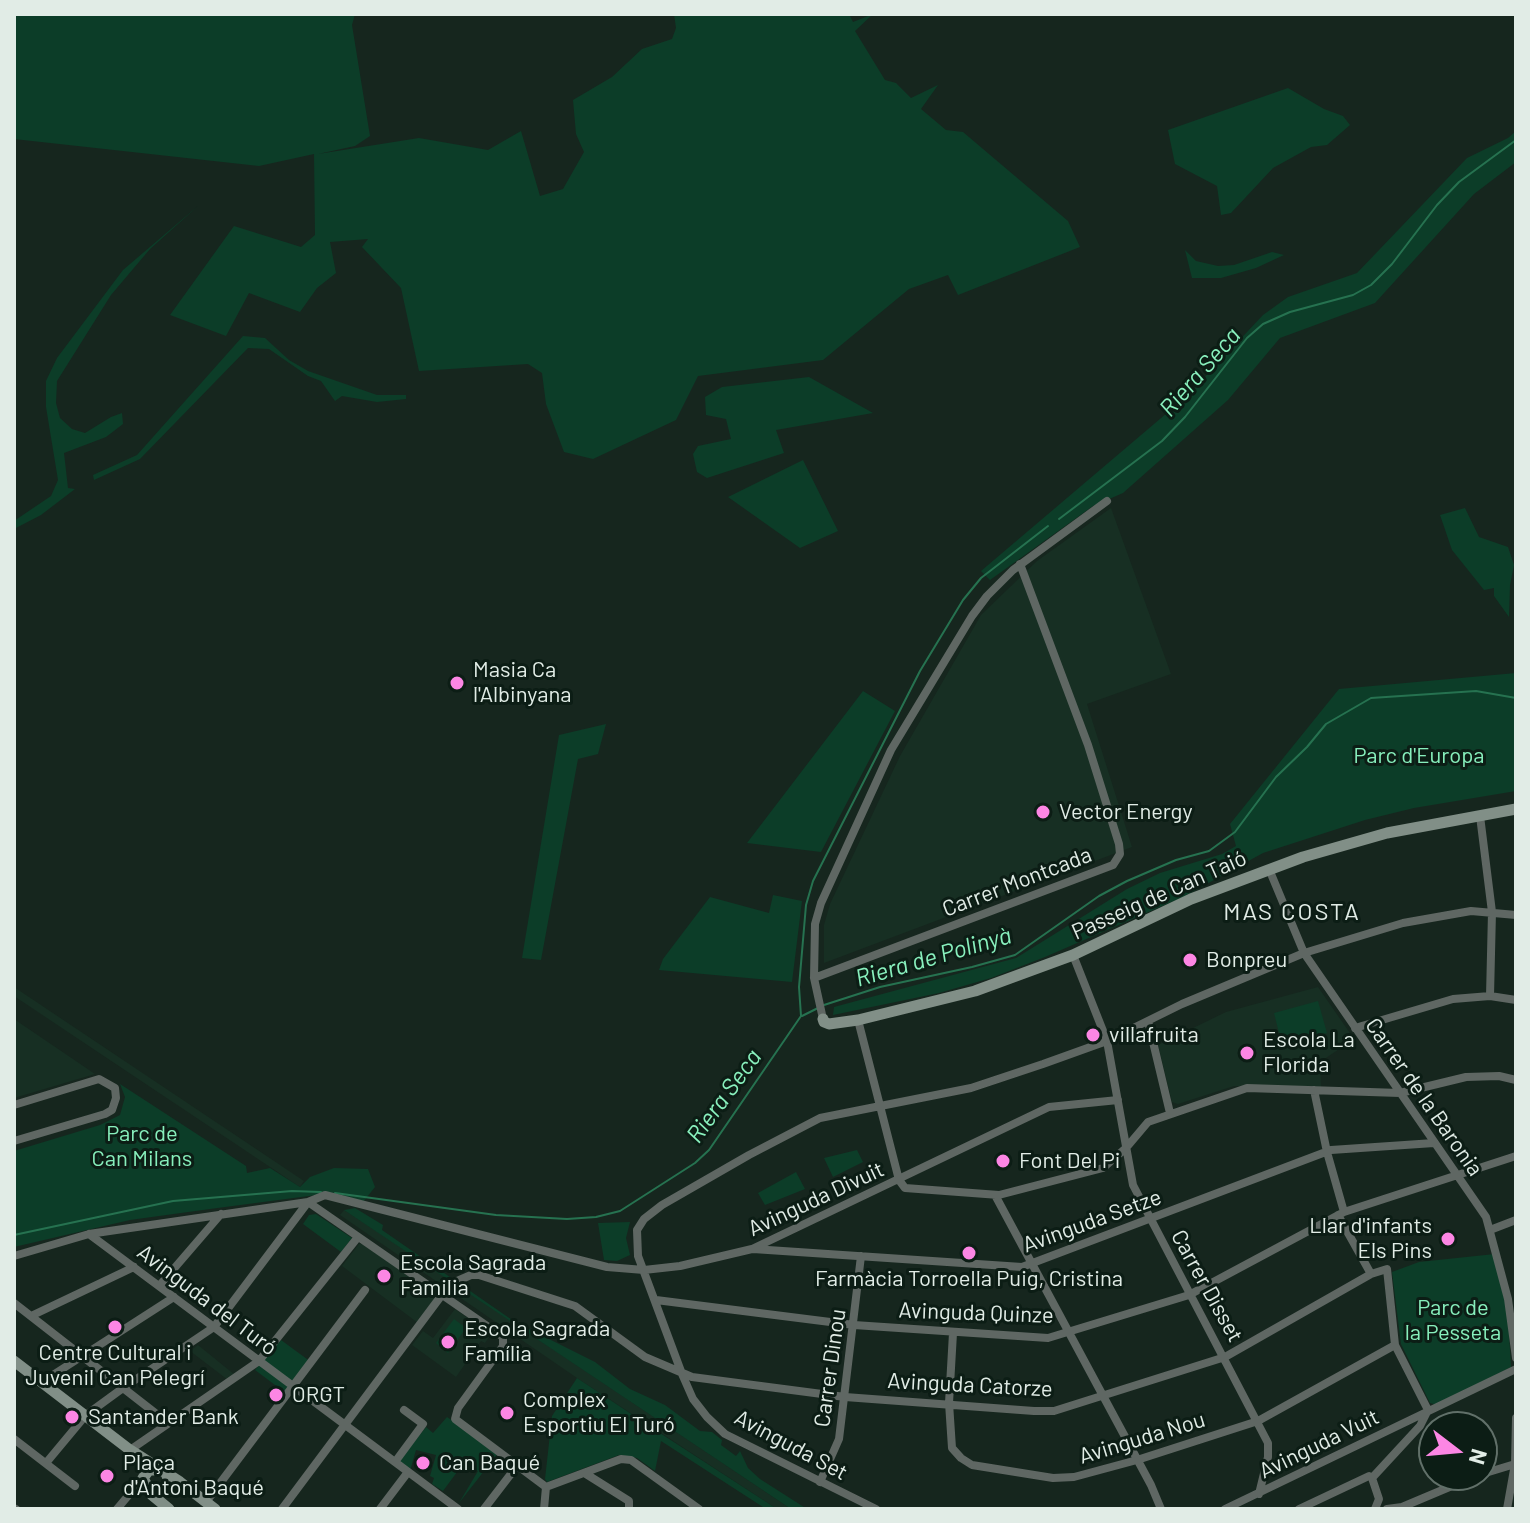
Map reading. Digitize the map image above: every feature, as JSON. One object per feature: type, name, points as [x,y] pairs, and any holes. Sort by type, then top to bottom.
[{"type":"main road","name":"Passeig de Can Taió","points":[[823,1019],[829,1024],[858,1020],[975,991],[1073,955],[1191,899],[1269,869],[1387,833],[1516,809]]},
{"type":"main road","points":[[14,1361],[131,1451],[211,1506]]},
{"type":"main road","points":[[131,1451],[152,1495],[169,1509]]},
{"type":"main road","points":[[151,1469],[163,1471],[169,1481],[168,1486],[158,1492],[146,1480],[151,1469]]},
{"type":"street","points":[[823,1019],[814,978],[815,924],[821,903],[879,773],[972,616],[1020,564],[1058,532],[1107,501]]},
{"type":"street","name":"Carrer Montcada","points":[[814,978],[1113,865],[1120,854],[1088,745],[1020,564]]},
{"type":"street","points":[[1480,816],[1492,912],[1490,996]]},
{"type":"street","name":"Carrer de la Baronia","points":[[1269,869],[1304,953],[1486,1217],[1512,1297],[1516,1358]]},
{"type":"street","points":[[880,1107],[971,1088],[1107,1041],[1182,1004],[1304,953],[1438,915],[1492,912],[1516,915]]},
{"type":"street","name":"Carrer Disset","points":[[1073,955],[1107,1041],[1133,1185],[1258,1421],[1269,1449],[1259,1494]]},
{"type":"street","points":[[1355,1028],[1453,999],[1490,996],[1516,1000]]},
{"type":"street","points":[[858,1020],[899,1180],[905,1188],[995,1195],[1103,1168],[1126,1148],[1148,1122],[1247,1088],[1400,1093],[1466,1077],[1499,1076],[1516,1080]]},
{"type":"street","points":[[1148,1021],[1170,1113]]},
{"type":"street","points":[[14,1105],[99,1079],[115,1088],[112,1110],[105,1114],[14,1141]]},
{"type":"street","points":[[1314,1090],[1341,1214],[1371,1274],[1387,1269],[1395,1345],[1428,1410],[1420,1426],[1372,1478]]},
{"type":"street","name":"Avinguda Divuit","points":[[14,1256],[89,1234],[312,1201],[325,1195],[607,1267],[644,1270],[680,1266],[752,1249],[1049,1107],[1118,1100]]},
{"type":"street","name":"Avinguda Set","points":[[876,1509],[725,1434],[707,1417],[693,1399],[682,1374],[635,1241],[644,1219],[662,1205],[749,1155],[820,1118],[880,1107]]},
{"type":"street","name":"Avinguda Setze","points":[[752,1249],[1022,1267],[1327,1152],[1434,1143]]},
{"type":"street","name":"Avinguda Quinze","points":[[656,1300],[854,1325],[1048,1338],[1189,1295],[1341,1214],[1516,1156]]},
{"type":"street","points":[[995,1195],[1161,1509]]},
{"type":"street","points":[[46,1463],[86,1415],[214,1327],[312,1201],[358,1237],[503,1337],[503,1346],[458,1408],[455,1419],[546,1487]]},
{"type":"street","points":[[159,1286],[221,1213]]},
{"type":"street","points":[[1490,1230],[1516,1220]]},
{"type":"street","name":"Avinguda del Turó","points":[[89,1234],[458,1509]]},
{"type":"street","points":[[131,1451],[259,1361],[358,1237]]},
{"type":"street","name":"Carrer Dinou","points":[[820,1482],[839,1439],[861,1256]]},
{"type":"street","points":[[31,1316],[134,1267]]},
{"type":"street","name":"Avinguda Catorze","points":[[443,1294],[456,1280],[479,1275],[575,1306],[634,1351],[682,1374],[845,1397],[1054,1411],[1225,1357],[1371,1274]]},
{"type":"street","points":[[211,1506],[365,1290]]},
{"type":"street","points":[[282,1509],[443,1294]]},
{"type":"street","points":[[42,1382],[174,1297]]},
{"type":"street","points":[[14,1303],[168,1423]]},
{"type":"street","name":"Avinguda Nou","points":[[953,1333],[949,1403],[952,1448],[972,1465],[1053,1478],[1074,1477],[1137,1460],[1258,1421],[1395,1345]]},
{"type":"street","name":"Avinguda Vuit","points":[[1225,1509],[1516,1369]]},
{"type":"street","points":[[395,1462],[423,1424],[404,1410]]},
{"type":"street","points":[[1507,1509],[1515,1464],[1516,1418]]},
{"type":"street","points":[[14,1439],[75,1486]]},
{"type":"street","points":[[546,1487],[621,1459],[631,1460],[695,1507]]},
{"type":"street","points":[[484,1509],[517,1466]]},
{"type":"street","points":[[380,1509],[408,1472]]},
{"type":"street","points":[[586,1474],[629,1501],[629,1509]]},
{"type":"street","points":[[1299,1509],[1369,1476],[1372,1478]]},
{"type":"street","points":[[1372,1478],[1379,1499],[1375,1509]]},
{"type":"street","points":[[117,1509],[146,1480]]},
{"type":"street","points":[[544,1509],[546,1487]]},
{"type":"street","points":[[1387,1509],[1402,1507],[1440,1491]]},
{"type":"shaded area","points":[[1111,508],[1171,674],[1087,704],[1132,847],[824,963],[824,925],[830,904],[900,756],[981,615],[1037,561]]},
{"type":"shaded area","points":[[14,987],[304,1181],[300,1187],[14,996]]},
{"type":"shaded area","name":"Escola La Florida","points":[[1318,987],[1354,1039],[1320,1062],[1321,1087],[1234,1086],[1178,1104],[1172,1102],[1158,1045],[1226,1012]]},
{"type":"shaded area","points":[[14,1019],[95,1074],[14,1098]]},
{"type":"shaded area","points":[[344,1210],[791,1509],[777,1509],[577,1378],[340,1215]]},
{"type":"shaded area","name":"Escola Sagrada Familia","points":[[359,1244],[438,1293],[418,1323],[342,1266]]},
{"type":"shaded area","name":"Escola Sagrada Família","points":[[455,1309],[491,1334],[485,1343],[481,1341],[456,1377],[412,1345],[423,1331],[433,1338]]},
{"type":"shaded area","points":[[198,1345],[235,1375],[228,1380],[190,1351]]},
{"type":"green space","points":[[14,14],[355,14],[352,25],[370,136],[355,146],[318,154],[419,138],[488,150],[521,131],[540,196],[563,189],[584,152],[576,134],[573,100],[612,77],[642,49],[672,39],[676,28],[674,14],[849,14],[853,22],[873,14],[855,31],[885,80],[896,83],[911,98],[938,85],[921,109],[946,130],[963,132],[1068,221],[1080,247],[958,295],[948,275],[909,289],[823,360],[698,376],[676,420],[593,459],[564,452],[546,404],[542,373],[528,364],[419,371],[401,288],[362,247],[368,239],[330,242],[336,273],[317,288],[300,312],[249,293],[226,336],[170,315],[234,226],[301,247],[315,235],[314,154],[259,166],[14,139]]},
{"type":"green space","points":[[1288,88],[1343,116],[1350,125],[1327,145],[1311,147],[1273,168],[1231,213],[1221,215],[1217,186],[1175,164],[1168,130]]},
{"type":"green space","points":[[1516,131],[1516,162],[1474,194],[1375,303],[1280,338],[1228,400],[1123,493],[1093,506],[990,580],[981,571],[1187,396],[1263,315],[1288,297],[1357,273],[1467,158]]},
{"type":"green space","points":[[198,206],[150,249],[111,295],[57,381],[56,403],[60,418],[72,429],[85,433],[122,413],[123,424],[106,437],[64,453],[68,488],[75,489],[41,515],[14,529],[14,521],[51,496],[58,480],[46,407],[46,381],[57,358],[123,270]]},
{"type":"green space","points":[[1185,250],[1196,261],[1218,266],[1234,265],[1272,252],[1284,255],[1256,268],[1221,278],[1192,278]]},
{"type":"green space","points":[[243,336],[265,338],[289,360],[308,371],[377,395],[406,395],[406,399],[377,402],[342,396],[335,401],[321,381],[308,376],[269,349],[248,348],[140,459],[94,480],[93,475],[137,455]]},
{"type":"green space","points":[[809,377],[873,413],[776,430],[784,453],[707,478],[697,472],[693,454],[698,446],[731,439],[726,419],[706,415],[705,397],[722,387]]},
{"type":"green space","points":[[803,460],[838,531],[800,548],[728,497]]},
{"type":"green space","points":[[1465,508],[1479,537],[1508,547],[1514,565],[1509,617],[1494,596],[1494,588],[1484,590],[1452,550],[1440,515]]},
{"type":"green space","name":"Parc d'Europa","points":[[1516,673],[1516,791],[1414,808],[1365,820],[1263,853],[1183,897],[991,978],[939,993],[833,1015],[834,1007],[1016,958],[1127,889],[1160,873],[1222,854],[1236,846],[1230,824],[1339,689]]},
{"type":"green space","points":[[863,691],[895,711],[821,852],[747,843]]},
{"type":"green space","points":[[606,724],[598,754],[578,759],[541,960],[522,958],[559,735]]},
{"type":"green space","points":[[773,895],[802,901],[792,982],[659,970],[663,959],[710,897],[769,913]]},
{"type":"green space","points":[[1318,1001],[1327,1033],[1282,1045],[1274,1013]]},
{"type":"green space","name":"Parc de Can Milans","points":[[120,1084],[246,1166],[247,1173],[270,1168],[300,1187],[310,1177],[334,1168],[368,1169],[375,1187],[363,1202],[324,1194],[130,1220],[14,1247],[14,1151],[100,1125],[120,1115],[125,1097]]},
{"type":"green space","points":[[857,1150],[863,1162],[833,1177],[824,1158]]},
{"type":"green space","points":[[796,1172],[805,1189],[765,1205],[758,1193]]},
{"type":"green space","points":[[355,1208],[383,1225],[382,1230],[515,1322],[595,1362],[630,1389],[665,1405],[700,1431],[712,1432],[722,1440],[721,1445],[736,1456],[740,1451],[748,1468],[760,1479],[807,1509],[791,1509],[344,1210]]},
{"type":"green space","points":[[316,1214],[352,1238],[341,1252],[303,1224],[309,1215]]},
{"type":"green space","points":[[630,1222],[626,1238],[630,1255],[617,1261],[604,1260],[598,1223]]},
{"type":"green space","name":"Parc de la Pesseta","points":[[1495,1254],[1508,1316],[1511,1367],[1437,1405],[1430,1403],[1401,1344],[1392,1272],[1419,1262]]},
{"type":"green space","points":[[454,1319],[466,1328],[448,1353],[436,1343]]},
{"type":"green space","points":[[281,1340],[311,1362],[287,1394],[255,1370]]},
{"type":"green space","points":[[577,1378],[777,1509],[766,1509],[661,1441],[655,1471],[637,1458],[619,1455],[547,1482],[552,1416]]},
{"type":"green space","points":[[447,1417],[499,1452],[459,1503],[478,1471],[463,1464],[443,1491],[432,1484],[434,1478],[430,1476],[436,1455],[416,1450],[410,1471],[399,1461],[426,1427],[433,1433]]},
{"type":"waterway","name":"Riera Seca","points":[[1059,519],[1162,441],[1185,417],[1247,338],[1263,324],[1290,312],[1353,295],[1371,285],[1459,182],[1516,140]]},
{"type":"waterway","name":"Riera Seca","points":[[335,1193],[496,1215],[567,1219],[596,1217],[620,1211],[695,1163],[709,1150],[801,1016],[799,987],[806,905],[813,881],[920,671],[963,600],[981,578],[1048,526]]},
{"type":"waterway","name":"Riera de Polinyà","points":[[824,1005],[880,987],[1015,955],[1099,896],[1176,860],[1209,851],[1235,832],[1276,777],[1326,724],[1371,698],[1476,691],[1516,698]]},
{"type":"waterway","name":"Riera de Polinyà","points":[[802,1016],[818,1008]]},
{"type":"waterway","name":"Riera Seca","points":[[14,1235],[173,1201],[292,1191],[321,1192]]},
{"type":"place","name":"Masia Ca l'Albinyana","points":[[457,683]]},
{"type":"place","name":"Vector Energy","points":[[1043,812]]},
{"type":"place","name":"Bonpreu","points":[[1190,960]]},
{"type":"place","name":"villafruita","points":[[1093,1035]]},
{"type":"place","name":"Escola La Florida","points":[[1247,1053]]},
{"type":"place","name":"Font Del Pi","points":[[1003,1161]]},
{"type":"place","name":"Llar d'infants Els Pins","points":[[1448,1239]]},
{"type":"place","name":"Farmàcia Torroella Puig, Cristina","points":[[969,1253]]},
{"type":"place","name":"Escola Sagrada Familia","points":[[384,1276]]},
{"type":"place","name":"Centre Cultural i Juvenil Can Pelegrí","points":[[115,1327]]},
{"type":"place","name":"Escola Sagrada Família","points":[[448,1342]]},
{"type":"place","name":"ORGT","points":[[276,1395]]},
{"type":"place","name":"Complex Esportiu El Turó","points":[[507,1413]]},
{"type":"place","name":"Santander Bank","points":[[72,1417]]},
{"type":"place","name":"Can Baqué","points":[[423,1463]]},
{"type":"place","name":"Plaça d'Antoni Baqué","points":[[107,1476]]},
{"type":"district","name":"MAS COSTA","points":[[1292,912]]}]
